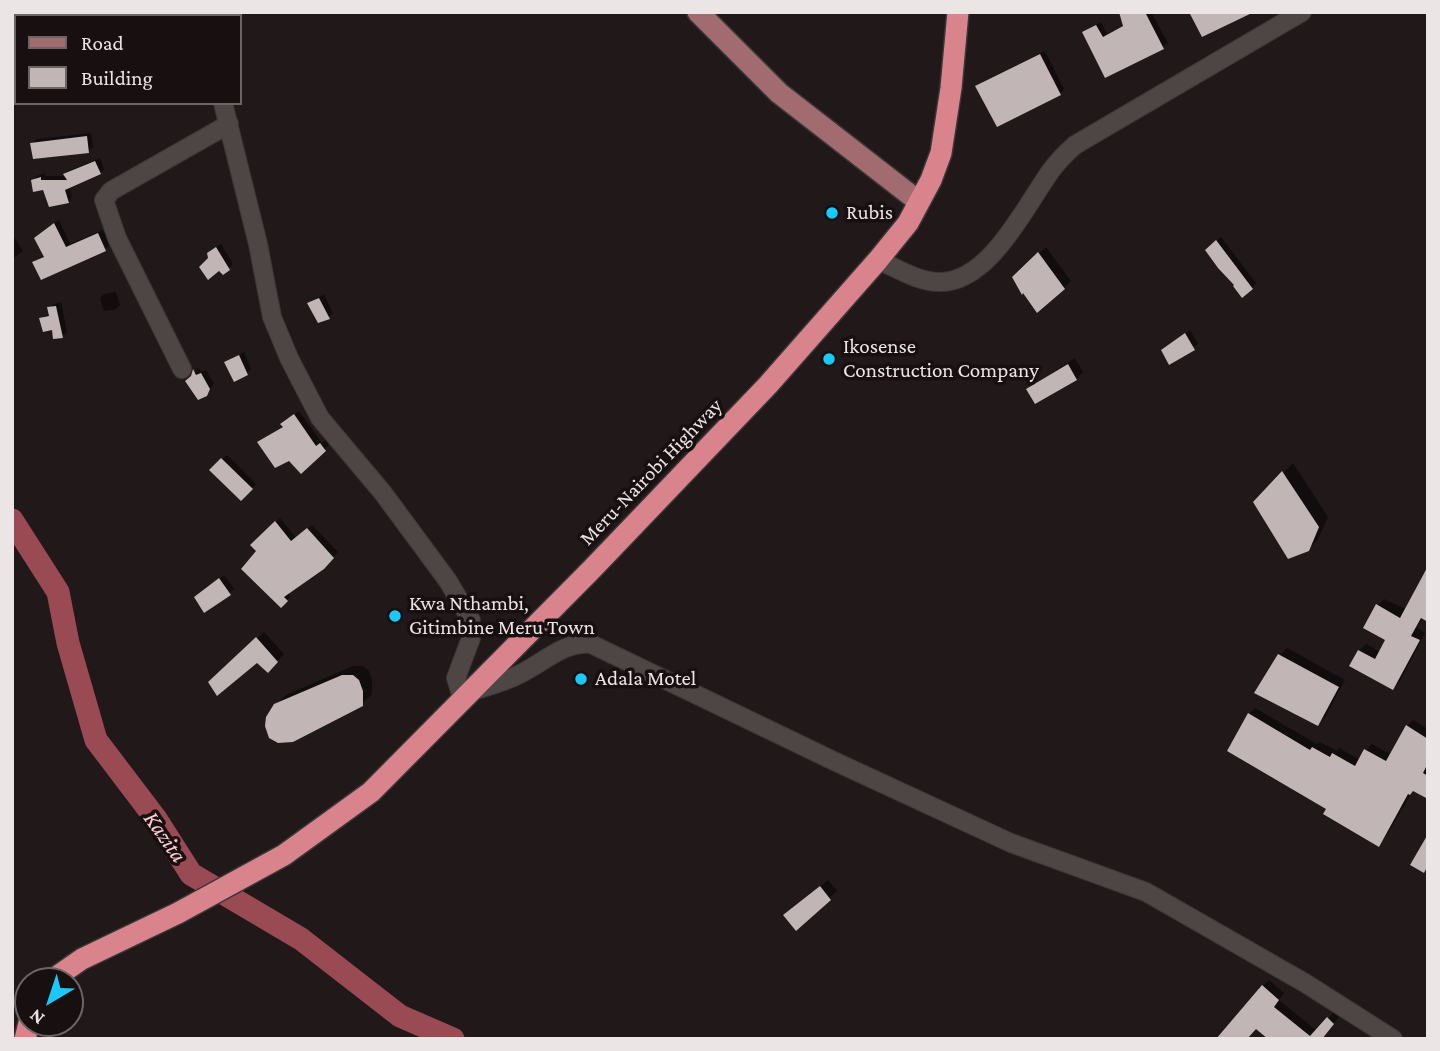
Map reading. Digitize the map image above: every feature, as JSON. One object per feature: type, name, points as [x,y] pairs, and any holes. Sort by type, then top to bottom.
[{"type":"highway","name":"Meru-Nairobi Highway","points":[[70,967],[246,877],[306,840],[371,792],[468,696],[732,423],[908,223],[931,180],[941,153],[958,12]]},
{"type":"main road","points":[[698,12],[779,93],[918,201]]},
{"type":"street","points":[[878,260],[914,276],[936,282],[964,276],[978,267],[997,248],[1051,171],[1075,145],[1302,12]]},
{"type":"street","points":[[224,105],[258,243],[272,317],[320,418],[383,493],[461,601],[471,620],[471,638],[456,678],[468,696],[522,673],[567,647],[581,643],[591,644],[1011,844],[1146,892],[1294,977],[1393,1039]]},
{"type":"street","points":[[182,369],[117,238],[104,200],[111,191],[151,166],[229,124]]},
{"type":"building","points":[[1119,12],[1145,12],[1164,49],[1105,78],[1082,32],[1096,25],[1103,37],[1123,26]]},
{"type":"building","points":[[1189,12],[1254,12],[1202,37]]},
{"type":"building","points":[[1040,54],[1061,95],[997,127],[975,86]]},
{"type":"building","points":[[87,136],[89,153],[33,159],[30,143]]},
{"type":"building","points":[[95,161],[101,174],[65,190],[69,203],[49,207],[43,190],[33,192],[31,180],[41,177],[41,180],[67,180],[63,174]]},
{"type":"building","points":[[54,223],[66,247],[98,233],[106,251],[41,280],[32,262],[44,257],[34,238]]},
{"type":"building","points":[[1216,240],[1253,289],[1242,298],[1205,250]]},
{"type":"building","points":[[216,247],[230,270],[223,275],[219,271],[208,280],[199,267],[208,258],[207,253]]},
{"type":"building","points":[[1038,252],[1065,289],[1037,313],[1012,277]]},
{"type":"building","points":[[319,298],[330,319],[318,323],[307,303]]},
{"type":"building","points":[[56,306],[63,338],[53,339],[52,330],[43,332],[39,318],[49,316],[47,307]]},
{"type":"building","points":[[1185,333],[1195,350],[1169,365],[1161,350]]},
{"type":"building","points":[[239,355],[248,375],[234,382],[224,362]]},
{"type":"building","points":[[1068,364],[1077,380],[1035,404],[1026,389]]},
{"type":"building","points":[[193,369],[196,375],[201,373],[210,389],[207,396],[198,400],[185,381],[191,376]]},
{"type":"building","points":[[294,414],[316,446],[320,443],[326,451],[301,474],[289,461],[275,468],[257,442],[283,427],[280,424]]},
{"type":"building","points":[[221,458],[253,489],[241,501],[209,470]]},
{"type":"building","points":[[1282,471],[1319,527],[1309,551],[1288,559],[1253,502]]},
{"type":"building","points":[[275,521],[291,541],[307,528],[334,558],[324,569],[284,597],[288,601],[281,608],[241,569],[256,551],[250,545]]},
{"type":"building","points":[[1428,566],[1428,622],[1421,618],[1411,636],[1420,640],[1393,690],[1349,666],[1358,650],[1375,659],[1385,640],[1363,628],[1376,604],[1400,618]]},
{"type":"building","points":[[219,578],[231,595],[204,613],[194,597]]},
{"type":"building","points":[[256,637],[278,662],[268,673],[257,663],[217,696],[208,682]]},
{"type":"building","points":[[1278,654],[1339,687],[1318,726],[1254,693]]},
{"type":"building","points":[[342,675],[353,675],[359,680],[363,691],[363,706],[293,742],[278,743],[269,738],[265,726],[266,717],[274,704]]},
{"type":"building","points":[[1248,713],[1310,750],[1312,747],[1330,757],[1332,753],[1355,766],[1364,749],[1386,761],[1406,725],[1428,739],[1428,763],[1423,773],[1428,776],[1428,799],[1413,791],[1408,794],[1379,847],[1323,814],[1326,809],[1227,751]]},
{"type":"building","points":[[1428,834],[1428,865],[1424,873],[1410,865]]},
{"type":"building","points":[[820,886],[831,900],[796,931],[783,915]]},
{"type":"building","points":[[1262,985],[1279,1000],[1274,1007],[1310,1036],[1327,1017],[1334,1024],[1322,1039],[1268,1039],[1256,1029],[1247,1039],[1216,1039]]},
{"type":"waterway","name":"Kazita","points":[[12,520],[58,592],[68,643],[96,740],[156,819],[191,874],[301,939],[400,1016],[453,1039]]},
{"type":"place","name":"Rubis","points":[[832,213]]},
{"type":"place","name":"Ikosense Construction Company","points":[[829,359]]},
{"type":"place","name":"Kwa Nthambi, Gitimbine Meru Town","points":[[395,616]]},
{"type":"place","name":"Adala Motel","points":[[581,679]]}]
